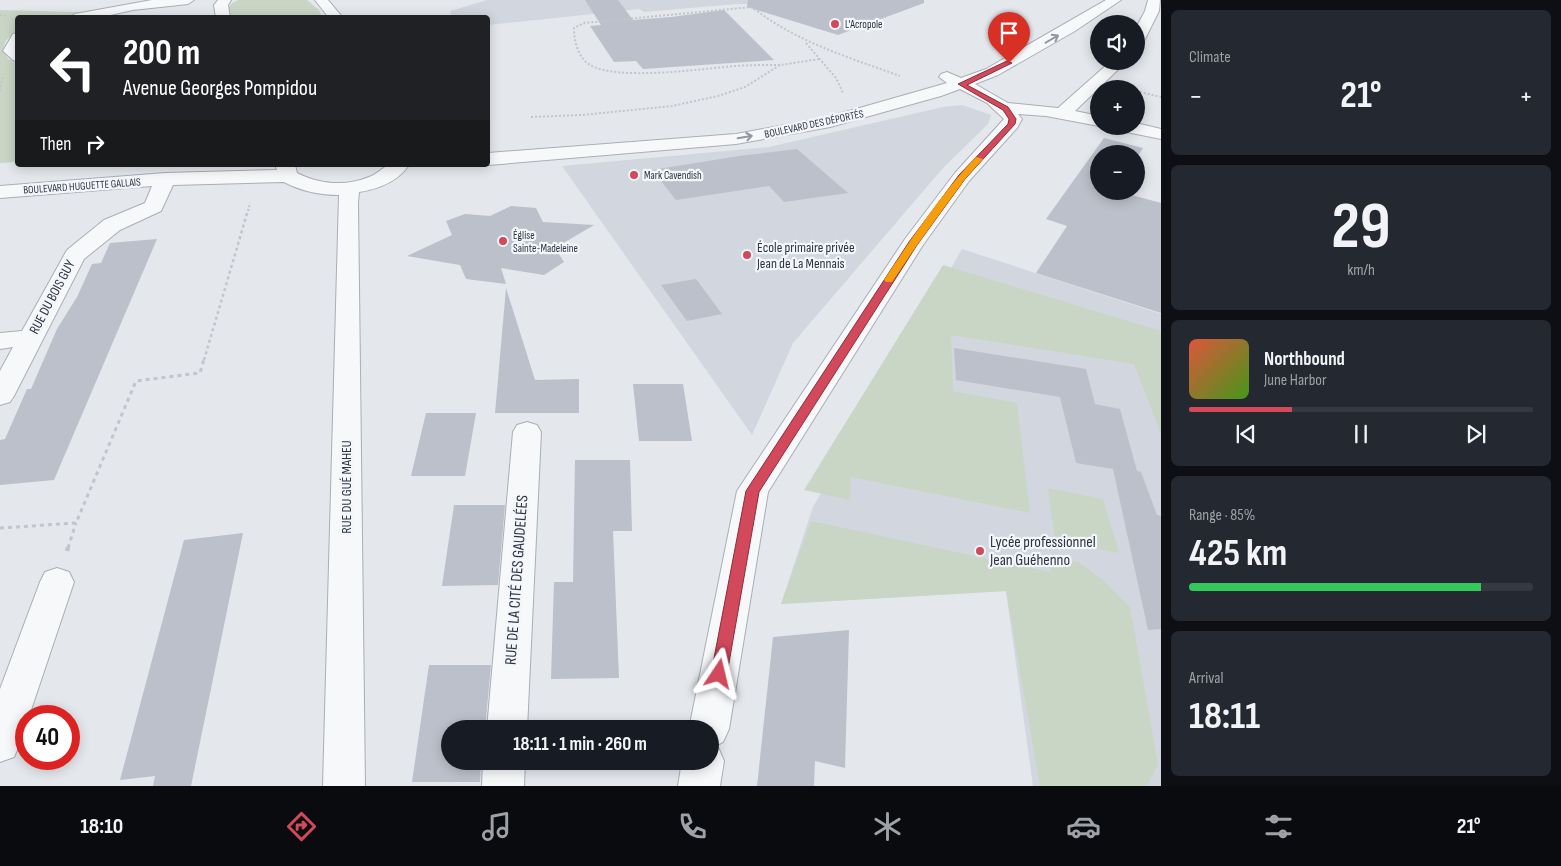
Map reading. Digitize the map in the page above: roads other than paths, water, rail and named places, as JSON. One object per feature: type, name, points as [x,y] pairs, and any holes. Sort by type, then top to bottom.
[{"type":"street","points":[[90,15],[134,6],[188,0]]},
{"type":"street","points":[[223,15],[221,5],[225,0]]},
{"type":"street","points":[[321,0],[334,15]]},
{"type":"street","name":"BOULEVARD DES DÉPORTÉS","points":[[490,158],[736,139],[830,122],[944,82],[1090,0]]},
{"type":"street","name":"BOULEVARD DES DÉPORTÉS","points":[[490,146],[669,134],[748,124],[848,105],[992,72],[1115,0]]},
{"type":"street","points":[[1145,25],[1152,11],[1154,0]]},
{"type":"street","points":[[15,42],[10,51],[15,55]]},
{"type":"street","points":[[1062,114],[1110,70]]},
{"type":"street","points":[[944,82],[1006,108],[1062,114],[1090,119]]},
{"type":"street","points":[[711,720],[753,491],[912,244],[962,177],[1012,124],[1013,119],[1006,108]]},
{"type":"street","points":[[1145,131],[1161,134]]},
{"type":"street","name":"BOULEVARD HUGUETTE GALLAIS","points":[[0,192],[213,167]]},
{"type":"street","points":[[287,171],[297,183],[330,189],[350,188],[371,183],[401,167]]},
{"type":"street","name":"BOULEVARD HUGUETTE GALLAIS","points":[[158,172],[256,177],[287,171]]},
{"type":"street","points":[[0,175],[158,172]]},
{"type":"street","name":"RUE DU BOIS GUY","points":[[0,396],[75,255],[112,225],[154,208],[158,172]]},
{"type":"street","name":"RUE DU GUÉ MAHEU","points":[[344,786],[348,203],[350,188]]},
{"type":"street","points":[[0,342],[30,338]]},
{"type":"street","name":"RUE DE LA CITÉ DES GAUDELÉES","points":[[508,720],[527,432]]},
{"type":"street","points":[[0,743],[57,582]]},
{"type":"street","points":[[503,786],[504,770]]},
{"type":"street","points":[[699,786],[702,770]]},
{"type":"place","name":"L'Acropole","points":[[835,24]]},
{"type":"place","name":"Mark Cavendish","points":[[634,175]]},
{"type":"place","name":"Église Sainte-Madeleine","points":[[503,241]]},
{"type":"place","name":"École primaire privée Jean de La Mennais","points":[[747,255]]},
{"type":"place","name":"Lycée professionnel Jean Guéhenno","points":[[980,551]]}]
